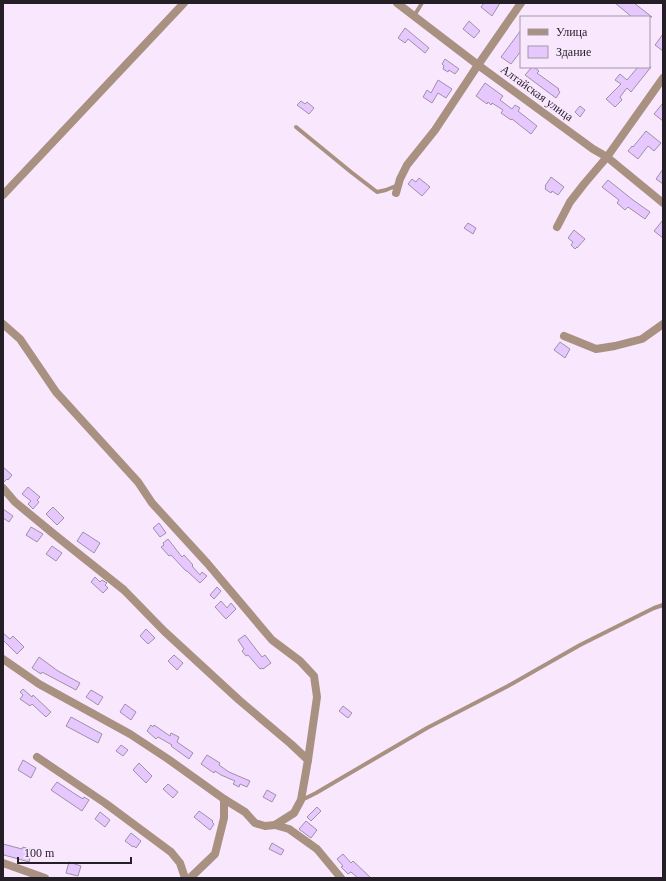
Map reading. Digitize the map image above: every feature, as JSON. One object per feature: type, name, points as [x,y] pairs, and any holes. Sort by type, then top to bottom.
[{"type":"street","points":[[3,195],[184,3]]},
{"type":"street","name":"Алтайская улица","points":[[397,3],[478,65],[593,149],[607,157],[663,203]]},
{"type":"street","points":[[396,193],[398,184],[407,165],[434,130],[521,3]]},
{"type":"street","points":[[557,227],[570,202],[607,157],[663,78]]},
{"type":"street","points":[[3,324],[20,339],[56,392],[138,482],[152,503],[207,563],[272,640],[300,661],[314,676],[316,697],[301,800],[294,813],[275,825]]},
{"type":"street","points":[[564,336],[596,349],[615,346],[642,338],[663,324]]},
{"type":"street","points":[[3,488],[15,502],[124,590],[170,636],[308,760]]},
{"type":"street","points":[[3,659],[39,684],[130,734],[245,812],[255,823],[265,826],[275,825],[289,829],[316,849],[341,878]]},
{"type":"street","points":[[37,757],[105,803],[171,852],[180,863],[185,878]]},
{"type":"street","points":[[190,878],[215,854],[224,818],[224,799]]},
{"type":"street","points":[[3,863],[45,878]]},
{"type":"lane","points":[[413,16],[422,3]]},
{"type":"lane","points":[[296,128],[377,192],[386,190],[398,184]]},
{"type":"lane","points":[[301,800],[316,793],[427,728],[502,690],[580,645],[654,608],[663,605]]},
{"type":"building","points":[[484,3],[500,3],[492,16],[481,7]]},
{"type":"building","points":[[615,3],[634,3],[652,17],[650,16],[631,16]]},
{"type":"building","points":[[469,21],[480,31],[474,38],[463,29]]},
{"type":"building","points":[[405,28],[429,48],[425,53],[408,39],[405,43],[398,38]]},
{"type":"building","points":[[520,31],[520,52],[511,64],[501,57]]},
{"type":"building","points":[[663,34],[663,51],[655,45]]},
{"type":"building","points":[[445,59],[459,69],[455,74],[449,70],[448,72],[443,69],[444,66],[442,64]]},
{"type":"building","points":[[651,67],[631,92],[627,88],[620,97],[622,100],[615,107],[606,99],[621,84],[615,80],[620,74],[627,80],[637,68]]},
{"type":"building","points":[[531,68],[535,68],[539,71],[537,73],[559,89],[558,90],[560,92],[556,98],[525,75]]},
{"type":"building","points":[[438,80],[452,89],[446,98],[438,93],[432,103],[423,97],[427,90],[431,93]]},
{"type":"building","points":[[485,83],[503,96],[500,100],[512,109],[515,105],[520,108],[518,111],[537,126],[531,134],[512,119],[511,120],[501,113],[503,110],[492,103],[491,105],[488,102],[487,104],[476,96]]},
{"type":"building","points":[[301,101],[305,104],[307,102],[314,108],[309,114],[297,105]]},
{"type":"building","points":[[663,103],[663,121],[654,114]]},
{"type":"building","points":[[580,106],[585,110],[580,117],[575,112]]},
{"type":"building","points":[[646,131],[661,143],[654,151],[648,146],[638,159],[628,151]]},
{"type":"building","points":[[663,169],[663,184],[656,179]]},
{"type":"building","points":[[551,177],[564,187],[558,195],[545,189],[545,186]]},
{"type":"building","points":[[419,178],[430,187],[422,196],[408,184],[412,179],[416,182]]},
{"type":"building","points":[[608,180],[650,212],[645,219],[628,207],[625,210],[617,203],[619,200],[602,187]]},
{"type":"building","points":[[663,220],[663,238],[654,231]]},
{"type":"building","points":[[468,223],[476,228],[473,234],[464,228]]},
{"type":"building","points":[[574,230],[585,239],[575,249],[571,245],[573,242],[568,238]]},
{"type":"building","points":[[560,342],[570,349],[565,358],[554,350]]},
{"type":"building","points":[[3,467],[12,475],[3,483]]},
{"type":"building","points":[[28,487],[40,497],[37,500],[39,502],[33,509],[28,504],[31,501],[22,494]]},
{"type":"building","points":[[53,507],[64,518],[57,525],[46,514]]},
{"type":"building","points":[[3,509],[13,516],[9,522],[3,518]]},
{"type":"building","points":[[159,523],[166,533],[160,537],[153,528]]},
{"type":"building","points":[[31,527],[43,534],[37,542],[26,535]]},
{"type":"building","points":[[83,532],[100,543],[94,553],[77,541]]},
{"type":"building","points":[[168,539],[182,557],[184,555],[200,575],[202,572],[207,576],[200,583],[161,547]]},
{"type":"building","points":[[52,546],[62,553],[56,561],[46,554]]},
{"type":"building","points":[[95,577],[100,582],[102,580],[107,583],[105,585],[108,588],[103,593],[91,582]]},
{"type":"building","points":[[217,587],[221,591],[214,599],[210,595]]},
{"type":"building","points":[[221,601],[227,608],[231,603],[236,609],[226,619],[215,607]]},
{"type":"building","points":[[146,629],[155,638],[148,644],[140,636]]},
{"type":"building","points":[[3,633],[10,639],[13,636],[24,647],[17,654],[3,640]]},
{"type":"building","points":[[245,635],[262,657],[265,655],[271,663],[263,669],[260,669],[248,655],[246,656],[242,651],[244,649],[238,640]]},
{"type":"building","points":[[174,655],[183,663],[177,670],[168,661]]},
{"type":"building","points":[[39,657],[58,671],[80,683],[76,690],[42,672],[41,674],[32,668]]},
{"type":"building","points":[[23,689],[32,697],[33,695],[51,712],[46,717],[32,704],[30,706],[20,699],[23,695],[20,692]]},
{"type":"building","points":[[91,690],[103,697],[98,705],[86,697]]},
{"type":"building","points":[[125,704],[136,712],[131,720],[120,712]]},
{"type":"building","points":[[343,706],[352,713],[348,718],[339,711]]},
{"type":"building","points":[[71,717],[102,734],[98,743],[66,726]]},
{"type":"building","points":[[151,725],[153,727],[154,725],[170,736],[171,733],[179,737],[177,742],[193,753],[189,759],[171,746],[172,745],[158,737],[156,739],[147,731]]},
{"type":"building","points":[[121,745],[128,750],[123,756],[116,751]]},
{"type":"building","points":[[207,755],[220,763],[219,765],[229,772],[250,781],[247,787],[240,784],[239,787],[233,784],[235,781],[215,771],[214,773],[201,764]]},
{"type":"building","points":[[23,760],[36,768],[31,778],[18,770]]},
{"type":"building","points":[[139,763],[152,776],[146,783],[133,770]]},
{"type":"building","points":[[57,782],[83,799],[84,797],[89,800],[82,811],[51,790]]},
{"type":"building","points":[[168,784],[178,792],[173,798],[163,789]]},
{"type":"building","points":[[267,790],[276,795],[272,802],[263,797]]},
{"type":"building","points":[[317,807],[321,811],[311,821],[307,817]]},
{"type":"building","points":[[199,811],[213,821],[212,822],[214,824],[210,830],[194,817]]},
{"type":"building","points":[[100,812],[110,820],[105,827],[95,819]]},
{"type":"building","points":[[306,821],[317,830],[311,838],[299,829]]},
{"type":"building","points":[[131,833],[141,841],[136,848],[125,841]]},
{"type":"building","points":[[272,843],[284,850],[281,855],[269,849]]},
{"type":"building","points":[[3,844],[32,850],[29,862],[4,855]]},
{"type":"building","points":[[343,854],[351,863],[353,861],[371,878],[358,878],[351,872],[348,874],[341,867],[343,866],[337,859]]},
{"type":"building","points":[[69,862],[81,866],[78,876],[66,873]]}]
